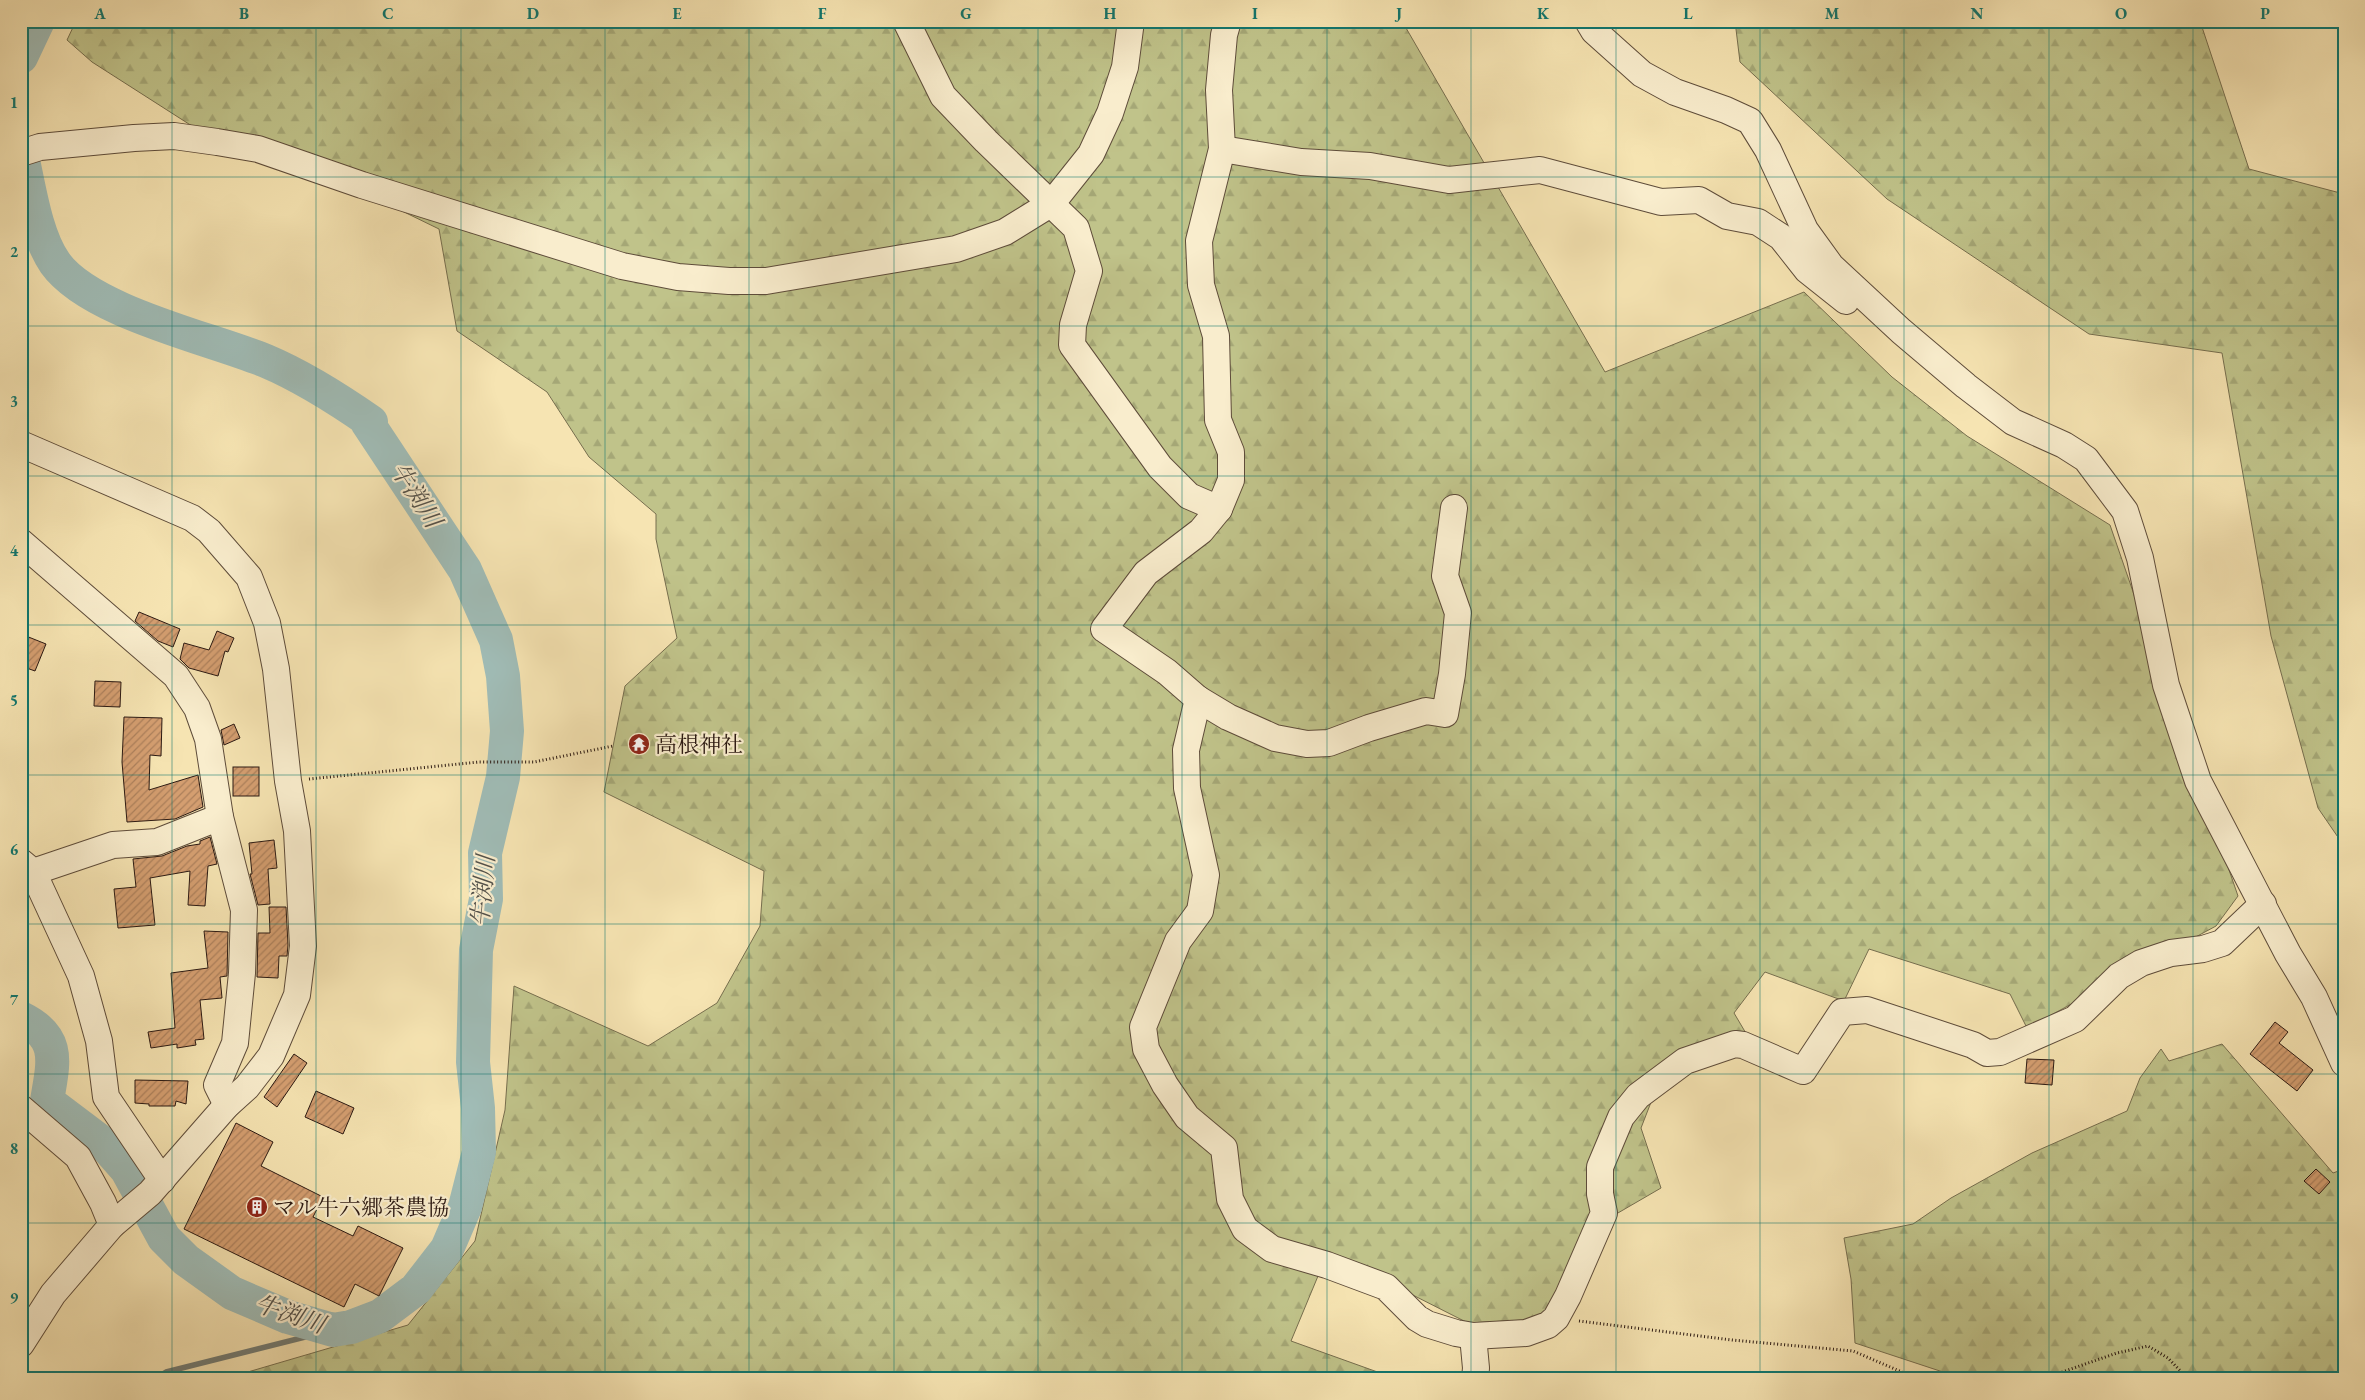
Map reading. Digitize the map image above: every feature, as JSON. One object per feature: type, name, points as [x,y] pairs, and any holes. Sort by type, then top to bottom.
[{"type":"street","points":[[906,21],[943,96],[986,141],[1076,228],[1089,271],[1073,325],[1072,345],[1160,467],[1189,496],[1219,509]]},
{"type":"street","points":[[31,150],[174,136],[250,148],[572,252],[622,266],[678,277],[729,281],[766,281],[956,249],[1005,232],[1052,203],[1091,154],[1110,113],[1125,66],[1131,21]]},
{"type":"street","points":[[1228,21],[1224,35],[1219,90],[1222,149],[1198,241],[1201,285],[1216,336],[1218,420],[1231,452],[1232,480],[1219,509],[1201,531],[1146,572],[1104,629],[1167,672],[1198,698],[1228,717],[1275,738],[1307,744],[1328,743],[1369,728],[1426,711],[1445,714],[1452,674],[1458,613],[1445,576],[1454,508]]},
{"type":"street","points":[[1588,21],[1594,31],[1642,74],[1675,92],[1726,110],[1750,121],[1768,150],[1805,230],[1831,266],[1966,386],[2013,422],[2064,445],[2086,459],[2125,511],[2140,558],[2166,685],[2198,781],[2288,954],[2314,997],[2344,1063]]},
{"type":"street","points":[[1222,149],[1301,162],[1370,166],[1449,180],[1540,170],[1661,202],[1699,200],[1727,216],[1758,222],[1781,237],[1807,270],[1861,314],[1902,331]]},
{"type":"street","points":[[21,444],[192,518],[209,531],[249,577],[267,623],[286,742],[288,781],[297,831],[303,946],[298,995],[271,1056],[247,1087],[227,1105],[156,1186],[117,1221],[52,1294],[21,1344]]},
{"type":"street","points":[[21,542],[176,676],[197,708],[208,739],[220,817],[244,910],[242,972],[235,1044],[217,1084],[227,1105]]},
{"type":"street","points":[[1198,698],[1186,750],[1187,788],[1206,875],[1200,911],[1178,941],[1143,1027],[1146,1049],[1164,1085],[1187,1117],[1224,1148],[1230,1199],[1245,1229],[1272,1249],[1327,1265],[1386,1287],[1417,1318],[1427,1324],[1456,1333],[1473,1336],[1526,1333],[1548,1325],[1556,1318],[1568,1296],[1604,1213],[1600,1194],[1600,1167],[1621,1117],[1638,1096],[1685,1061],[1735,1044],[1743,1045],[1803,1071],[1842,1012],[1866,1010],[1973,1045],[1987,1053],[2000,1052],[2075,1019],[2119,976],[2141,963],[2171,953],[2204,949],[2222,943],[2263,904]]},
{"type":"street","points":[[156,1186],[106,1097],[99,1041],[81,976],[27,867],[113,845],[157,842],[220,817]]},
{"type":"street","points":[[21,1108],[78,1157],[103,1203],[117,1221]]},
{"type":"street","points":[[1473,1336],[1476,1368],[1475,1379]]},
{"type":"path","points":[[288,781],[478,762],[534,762],[613,746]]},
{"type":"path","points":[[1556,1318],[1732,1340],[1853,1351],[1918,1379]]},
{"type":"path","points":[[2042,1379],[2117,1353],[2148,1346],[2168,1358],[2188,1379]]},
{"type":"green space","points":[[76,21],[1402,21],[1605,372],[1804,292],[1892,377],[1967,436],[2110,525],[2238,896],[2216,926],[2027,1028],[2010,994],[1869,949],[1844,1001],[1765,972],[1734,1013],[1747,1035],[1660,1079],[1641,1128],[1661,1188],[1611,1217],[1544,1319],[1468,1323],[1328,1252],[1291,1341],[1397,1379],[224,1379],[408,1325],[475,1241],[505,1110],[514,986],[648,1046],[717,1003],[760,926],[764,871],[604,792],[625,686],[677,638],[656,539],[656,514],[589,457],[547,392],[457,331],[439,229],[287,155],[217,142],[92,62],[67,40]]},
{"type":"green space","points":[[1735,21],[2200,21],[2249,169],[2344,194],[2344,846],[2318,808],[2271,636],[2222,353],[2089,334],[1887,199],[1740,62]]},
{"type":"green space","points":[[21,878],[25,880],[27,951],[21,953]]},
{"type":"green space","points":[[2222,1044],[2333,1173],[2344,1169],[2344,1379],[1948,1379],[1949,1374],[1855,1343],[1851,1279],[1844,1238],[1913,1224],[1951,1198],[2032,1153],[2127,1111],[2140,1078],[2161,1049],[2169,1061]]},
{"type":"building","points":[[139,612],[180,629],[173,647],[158,641],[135,621]]},
{"type":"building","points":[[217,631],[234,638],[228,652],[225,651],[218,676],[189,668],[180,659],[184,643],[209,650]]},
{"type":"building","points":[[21,634],[46,644],[35,671],[21,666]]},
{"type":"building","points":[[95,681],[121,682],[120,707],[94,706]]},
{"type":"building","points":[[124,717],[162,718],[161,756],[150,755],[149,790],[198,775],[203,807],[175,819],[127,822],[122,762]]},
{"type":"building","points":[[234,724],[240,738],[224,745],[221,730]]},
{"type":"building","points":[[233,767],[259,767],[259,796],[233,796]]},
{"type":"building","points":[[210,837],[217,864],[208,866],[205,906],[188,905],[190,871],[150,878],[155,925],[118,928],[114,889],[136,887],[133,859],[162,856],[187,846],[200,844],[200,841]]},
{"type":"building","points":[[274,840],[277,868],[268,869],[270,904],[258,905],[250,874],[252,874],[249,843]]},
{"type":"building","points":[[269,907],[286,907],[287,956],[279,956],[278,978],[257,977],[258,933],[270,933]]},
{"type":"building","points":[[204,931],[228,932],[227,976],[220,977],[222,998],[200,1000],[204,1039],[195,1040],[196,1045],[177,1048],[177,1044],[151,1048],[148,1032],[175,1028],[171,973],[208,968]]},
{"type":"building","points":[[2275,1022],[2288,1032],[2279,1043],[2313,1070],[2297,1091],[2250,1054]]},
{"type":"building","points":[[294,1054],[307,1063],[277,1107],[264,1097]]},
{"type":"building","points":[[2027,1059],[2054,1060],[2052,1085],[2025,1083]]},
{"type":"building","points":[[135,1080],[188,1081],[186,1104],[176,1101],[175,1106],[149,1106],[149,1104],[135,1103]]},
{"type":"building","points":[[316,1091],[354,1108],[343,1134],[305,1117]]},
{"type":"building","name":"マル牛六郷茶農協","points":[[236,1123],[273,1142],[261,1166],[323,1197],[313,1217],[353,1236],[358,1226],[403,1248],[379,1296],[355,1284],[344,1307],[184,1229]]},
{"type":"building","points":[[2316,1169],[2330,1182],[2319,1194],[2304,1181]]},
{"type":"waterway","name":"牛渕川","points":[[21,57],[38,21]]},
{"type":"waterway","name":"牛渕川","points":[[21,151],[42,238],[55,263],[72,280],[95,296],[153,322],[280,367],[320,389],[371,422],[367,422],[465,570],[496,640],[503,676],[507,731],[503,777],[485,853],[486,899],[476,950],[473,1062],[478,1108],[479,1152],[465,1207],[447,1249],[416,1289],[380,1316],[351,1327],[333,1330],[288,1317],[232,1293],[186,1260],[164,1238],[127,1170],[104,1144],[47,1101],[52,1063],[49,1043],[43,1034],[21,1018]]},
{"type":"waterway","points":[[155,1379],[166,1372],[333,1330]]},
{"type":"place","name":"高根神社","points":[[639,744]]},
{"type":"place","name":"マル牛六郷茶農協","points":[[257,1207]]}]
